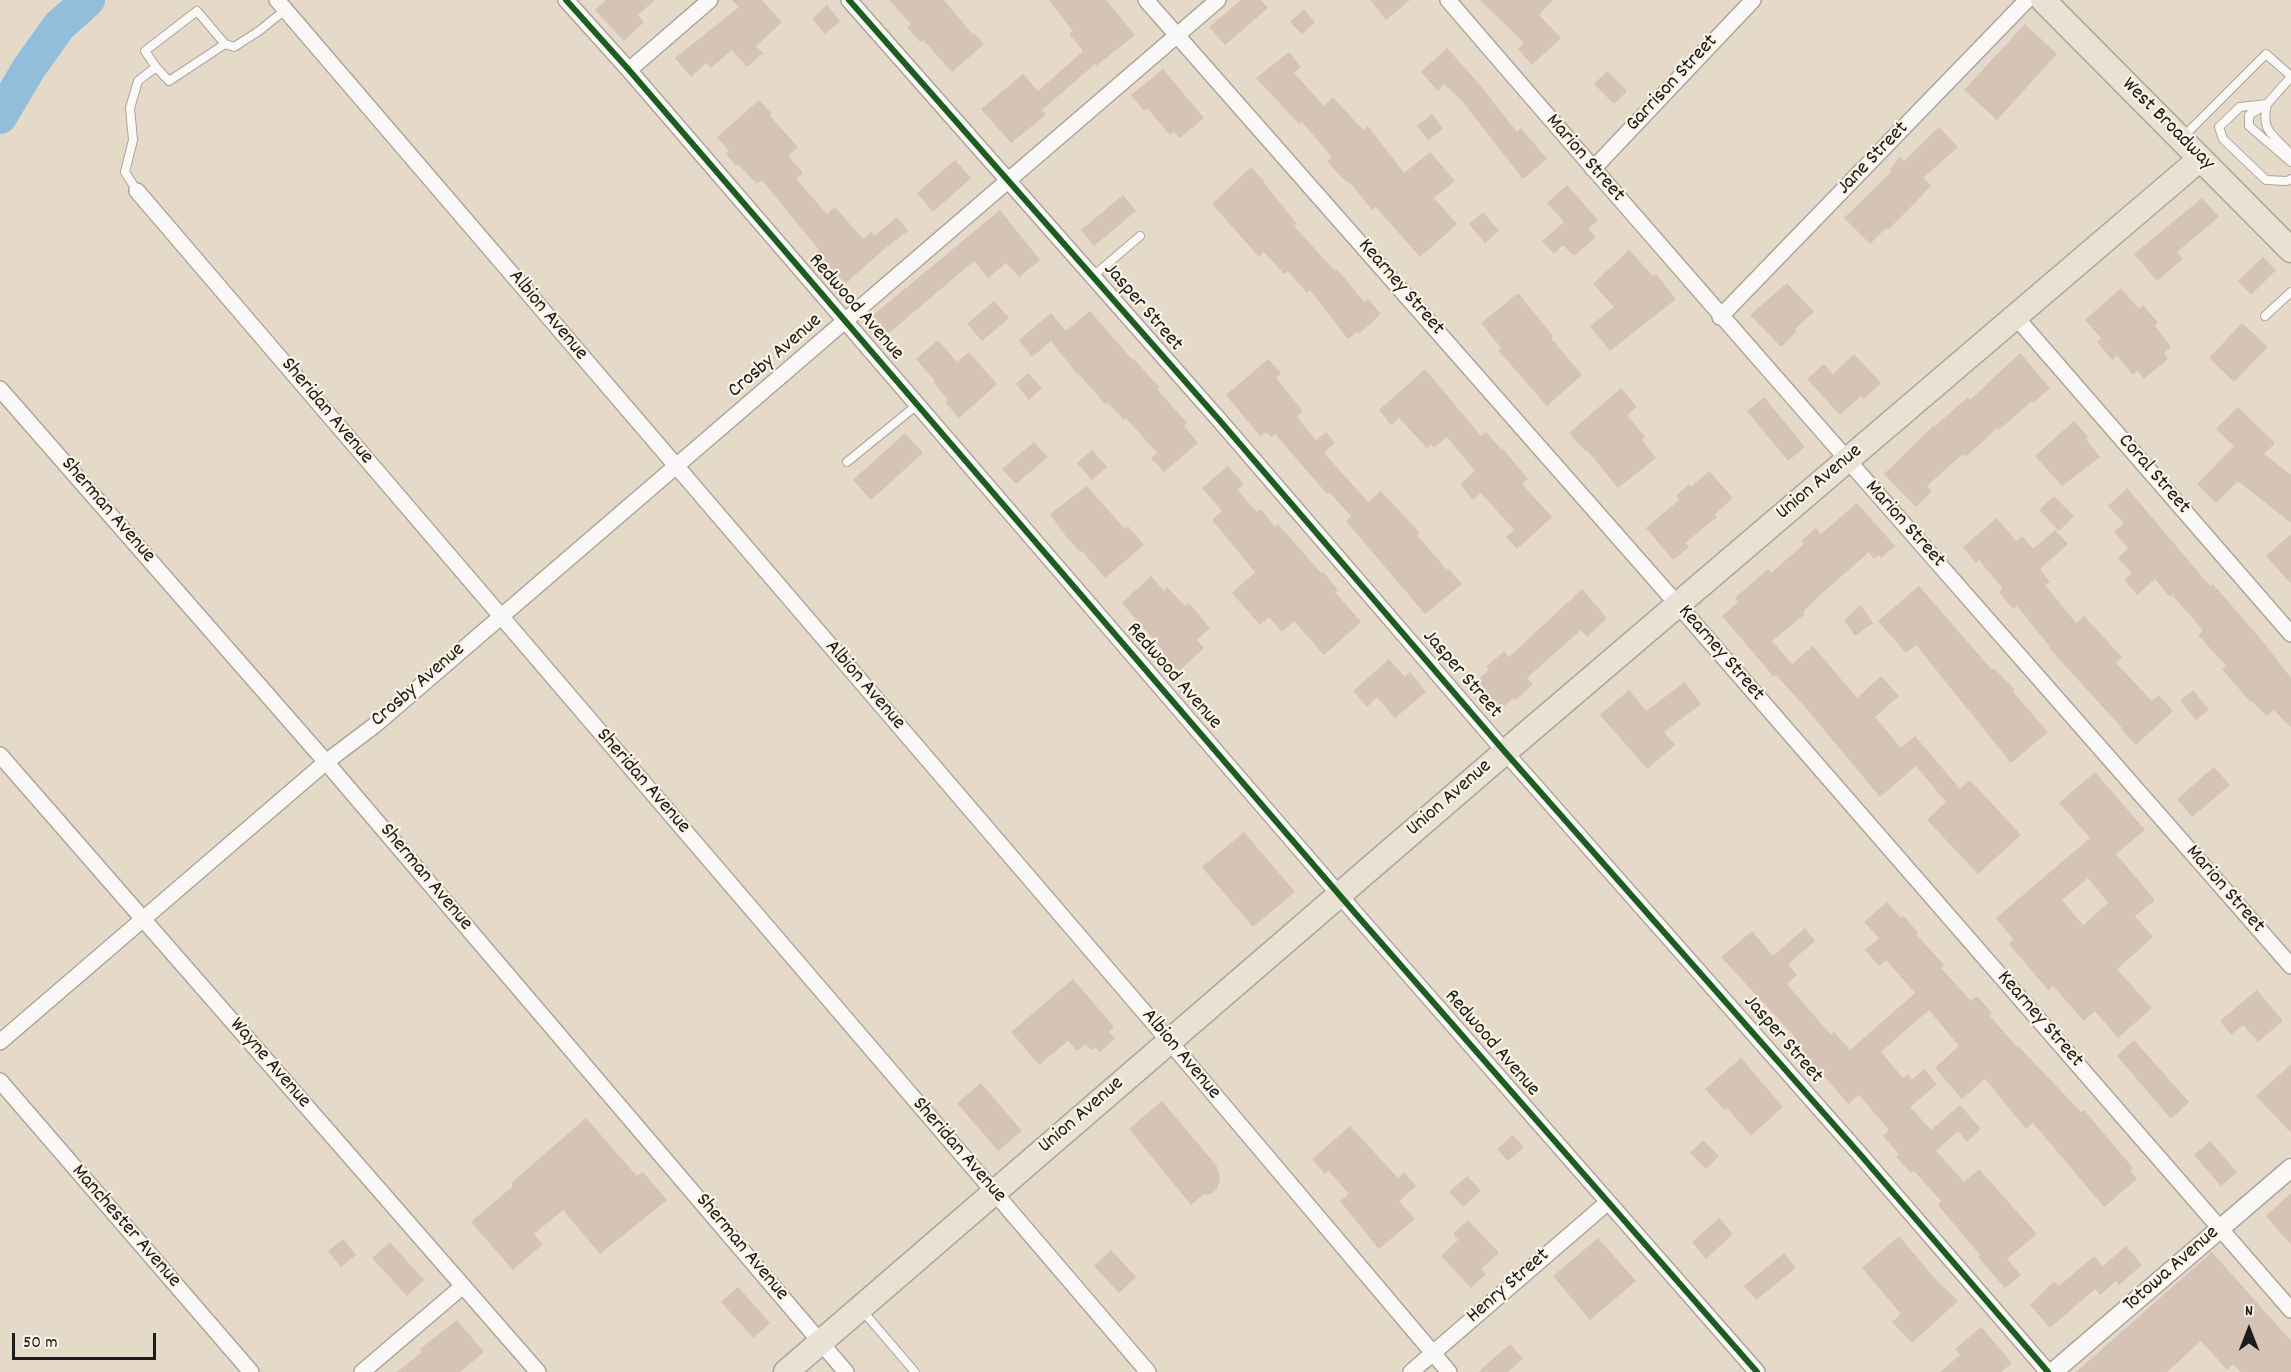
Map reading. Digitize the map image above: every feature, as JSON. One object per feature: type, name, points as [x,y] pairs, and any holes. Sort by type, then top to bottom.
[{"type":"main road","name":"West Broadway","points":[[2043,0],[2291,250]]},
{"type":"main road","name":"Union Avenue","points":[[786,1372],[1168,1041],[2200,159]]},
{"type":"street","name":"Redwood Avenue","points":[[566,0],[629,70],[1339,895],[1757,1372]]},
{"type":"street","points":[[629,70],[710,0]]},
{"type":"street","name":"Jasper Street","points":[[849,0],[2048,1372]]},
{"type":"street","name":"Kearney Street","points":[[1146,0],[1678,604],[2291,1310]]},
{"type":"street","name":"Crosby Avenue","points":[[0,1042],[326,762],[375,724],[1218,0]]},
{"type":"street","name":"Marion Street","points":[[1448,0],[1720,317],[2290,964]]},
{"type":"street","name":"Jane Street","points":[[1720,317],[2027,0]]},
{"type":"street","name":"Garrison Street","points":[[1593,169],[1746,3]]},
{"type":"street","name":"Albion Avenue","points":[[281,5],[1449,1372]]},
{"type":"street","name":"Sheridan Avenue","points":[[136,190],[1148,1372]]},
{"type":"street","name":"Coral Street","points":[[2015,316],[2291,634]]},
{"type":"street","name":"Sherman Avenue","points":[[0,389],[326,762],[846,1372]]},
{"type":"street","name":"Wayne Avenue","points":[[0,755],[538,1372]]},
{"type":"street","name":"Manchester Avenue","points":[[0,1081],[251,1372]]},
{"type":"street","name":"Totowa Avenue","points":[[2053,1372],[2291,1168]]},
{"type":"street","name":"Henry Street","points":[[1411,1372],[1608,1202]]},
{"type":"street","points":[[362,1372],[463,1286]]},
{"type":"lane","points":[[225,44],[169,81],[145,51],[197,11],[225,44],[234,47],[259,31],[281,5]]},
{"type":"lane","points":[[2181,140],[2266,54],[2291,77],[2266,104],[2249,115],[2249,126],[2291,162]]},
{"type":"lane","points":[[136,190],[125,172],[133,140],[130,108],[138,81],[156,67]]},
{"type":"lane","points":[[2266,104],[2264,114],[2266,129],[2291,155]]},
{"type":"lane","points":[[2266,104],[2240,107],[2219,127],[2223,139],[2266,180],[2288,181],[2291,179]]},
{"type":"lane","points":[[1092,277],[1140,236]]},
{"type":"lane","points":[[2265,316],[2291,292]]},
{"type":"lane","points":[[847,462],[917,405]]},
{"type":"lane","points":[[860,1308],[915,1372]]},
{"type":"building","points":[[606,0],[655,0],[638,15],[644,22],[624,41],[595,10]]},
{"type":"building","points":[[732,0],[762,0],[782,22],[756,46],[763,53],[747,67],[732,50],[711,68],[706,63],[691,77],[675,58],[739,7]]},
{"type":"building","points":[[889,0],[944,0],[973,35],[974,33],[984,44],[952,72],[923,40],[920,42],[907,27],[911,24]]},
{"type":"building","points":[[1049,0],[1106,0],[1135,35],[1096,66],[1095,64],[1042,110],[1046,115],[1011,143],[981,109],[1023,74],[1038,91],[1083,51],[1069,34],[1073,31]]},
{"type":"building","points":[[1241,0],[1261,0],[1268,8],[1225,45],[1209,27]]},
{"type":"building","points":[[1370,0],[1410,0],[1386,20]]},
{"type":"building","points":[[1480,0],[1553,0],[1539,15],[1561,38],[1532,65],[1518,49],[1524,43]]},
{"type":"building","points":[[827,5],[840,21],[825,34],[812,19]]},
{"type":"building","points":[[1304,9],[1315,22],[1302,34],[1290,22]]},
{"type":"building","points":[[2025,24],[2057,54],[1997,120],[1964,90]]},
{"type":"building","points":[[1447,48],[1517,132],[1521,128],[1547,159],[1523,179],[1462,101],[1444,84],[1438,91],[1421,72]]},
{"type":"building","points":[[1289,52],[1301,67],[1294,73],[1324,106],[1333,97],[1363,130],[1368,126],[1404,173],[1430,152],[1455,181],[1434,198],[1457,224],[1420,257],[1376,207],[1372,210],[1352,185],[1341,177],[1327,161],[1332,157],[1302,122],[1299,124],[1256,78]]},
{"type":"building","points":[[1163,69],[1204,118],[1180,138],[1174,132],[1170,135],[1147,108],[1144,111],[1131,95]]},
{"type":"building","points":[[1607,71],[1627,91],[1614,104],[1594,84]]},
{"type":"building","points":[[759,100],[798,147],[788,156],[803,173],[796,179],[827,214],[835,207],[863,239],[871,232],[874,236],[897,217],[908,231],[845,284],[829,267],[826,269],[813,254],[819,250],[762,180],[757,184],[738,164],[736,166],[726,154],[729,151],[717,137]]},
{"type":"building","points":[[1432,114],[1443,129],[1428,140],[1417,126]]},
{"type":"building","points":[[1939,127],[1958,147],[1923,178],[1931,185],[1916,202],[1870,244],[1844,218],[1892,171],[1890,169],[1900,157],[1904,161]]},
{"type":"building","points":[[955,160],[971,178],[933,212],[917,193]]},
{"type":"building","points":[[1251,167],[1297,224],[1294,226],[1335,271],[1337,269],[1364,302],[1368,299],[1381,314],[1359,334],[1357,332],[1348,339],[1310,290],[1307,293],[1288,271],[1284,274],[1264,252],[1259,257],[1212,204]]},
{"type":"building","points":[[1567,185],[1598,220],[1588,229],[1596,237],[1574,256],[1563,245],[1554,254],[1542,241],[1564,222],[1547,203]]},
{"type":"building","points":[[1123,195],[1136,211],[1094,246],[1081,230]]},
{"type":"building","points":[[2202,198],[2219,217],[2177,252],[2183,259],[2157,281],[2134,254]]},
{"type":"building","points":[[1000,210],[1040,260],[1019,277],[1006,263],[988,278],[974,261],[888,334],[872,316]]},
{"type":"building","points":[[1483,212],[1499,231],[1485,243],[1469,224]]},
{"type":"building","points":[[1629,250],[1653,276],[1656,274],[1676,299],[1610,351],[1590,326],[1614,307],[1593,284]]},
{"type":"building","points":[[2263,257],[2276,270],[2251,295],[2238,281]]},
{"type":"building","points":[[1787,283],[1814,312],[1795,329],[1797,331],[1781,347],[1750,315]]},
{"type":"building","points":[[2121,288],[2139,309],[2143,305],[2158,323],[2155,326],[2171,347],[2164,353],[2168,359],[2144,379],[2138,371],[2133,375],[2117,356],[2112,360],[2097,342],[2101,338],[2085,320]]},
{"type":"building","points":[[1518,293],[1582,375],[1547,406],[1498,350],[1501,348],[1481,323]]},
{"type":"building","points":[[994,301],[1009,318],[982,341],[967,324]]},
{"type":"building","points":[[1090,311],[1159,387],[1157,389],[1187,423],[1184,426],[1198,443],[1164,472],[1151,458],[1157,453],[1126,418],[1124,420],[1108,403],[1106,405],[1051,341],[1032,357],[1019,340],[1051,313],[1066,331]]},
{"type":"building","points":[[2242,323],[2268,347],[2234,382],[2209,358]]},
{"type":"building","points":[[938,340],[957,362],[969,352],[997,384],[959,418],[945,402],[948,400],[933,382],[935,381],[916,359]]},
{"type":"building","points":[[2020,353],[2050,388],[1999,430],[1997,428],[1966,457],[1963,454],[1927,486],[1932,491],[1916,507],[1884,474],[1934,425],[1968,397],[1970,400]]},
{"type":"building","points":[[1854,354],[1881,383],[1864,399],[1861,396],[1840,415],[1807,379],[1824,364],[1833,374]]},
{"type":"building","points":[[1268,359],[1281,373],[1276,378],[1303,411],[1297,417],[1316,440],[1326,432],[1335,443],[1324,453],[1368,502],[1381,491],[1420,533],[1417,535],[1447,570],[1448,568],[1462,584],[1425,614],[1346,521],[1351,516],[1329,492],[1327,494],[1275,434],[1271,437],[1266,432],[1260,436],[1226,395]]},
{"type":"building","points":[[1425,369],[1481,436],[1486,432],[1502,448],[1528,479],[1522,484],[1552,517],[1517,549],[1506,537],[1514,530],[1481,493],[1473,500],[1460,484],[1475,471],[1447,437],[1434,448],[1431,444],[1427,448],[1399,418],[1391,425],[1379,410]]},
{"type":"building","points":[[1028,373],[1042,388],[1029,400],[1016,384]]},
{"type":"building","points":[[1621,388],[1637,407],[1627,415],[1645,437],[1642,440],[1656,458],[1618,488],[1587,450],[1585,451],[1569,433]]},
{"type":"building","points":[[1764,397],[1805,447],[1788,461],[1747,411]]},
{"type":"building","points":[[2238,407],[2275,443],[2264,454],[2291,475],[2291,523],[2238,481],[2216,503],[2197,484],[2234,446],[2216,429]]},
{"type":"building","points":[[2074,421],[2088,437],[2086,439],[2100,457],[2062,486],[2035,456]]},
{"type":"building","points":[[905,433],[923,453],[871,500],[853,480]]},
{"type":"building","points":[[1034,442],[1048,457],[1016,484],[1002,469]]},
{"type":"building","points":[[1092,450],[1107,467],[1092,480],[1077,463]]},
{"type":"building","points":[[1228,466],[1244,484],[1237,490],[1257,512],[1261,509],[1275,527],[1278,524],[1321,573],[1323,572],[1338,590],[1335,592],[1361,622],[1324,655],[1294,621],[1282,632],[1269,617],[1260,625],[1232,593],[1255,572],[1212,520],[1222,511],[1202,488]]},
{"type":"building","points":[[1709,471],[1733,498],[1715,514],[1717,517],[1685,543],[1689,547],[1673,560],[1646,528],[1679,500],[1676,496],[1689,484],[1691,487]]},
{"type":"building","points":[[1087,486],[1125,529],[1128,526],[1144,545],[1105,578],[1065,535],[1050,514]]},
{"type":"building","points":[[2127,488],[2210,586],[2213,584],[2260,638],[2291,678],[2291,728],[2274,710],[2266,716],[2252,701],[2250,702],[2222,669],[2226,666],[2198,635],[2203,630],[2155,579],[2137,595],[2124,580],[2132,573],[2118,558],[2128,548],[2114,532],[2124,523],[2108,506]]},
{"type":"building","points":[[2054,496],[2074,516],[2059,531],[2039,510]]},
{"type":"building","points":[[1857,503],[1895,546],[1881,558],[1879,555],[1874,559],[1869,552],[1818,597],[1803,612],[1805,614],[1772,641],[1792,664],[1813,646],[1857,698],[1881,676],[1899,696],[1875,717],[1901,748],[1915,736],[1960,789],[1970,780],[2021,835],[1978,874],[1927,820],[1946,802],[1916,766],[1880,797],[1805,707],[1776,675],[1774,677],[1722,616],[1738,602],[1735,598],[1768,569],[1771,573],[1804,544],[1801,541],[1816,528],[1821,534]]},
{"type":"building","points":[[1997,518],[2016,541],[2022,536],[2033,549],[2055,530],[2068,544],[2040,569],[2050,582],[2045,585],[2076,623],[2084,616],[2122,657],[2116,663],[2152,701],[2159,695],[2173,711],[2136,745],[2049,648],[2017,606],[2013,609],[1999,592],[2003,589],[1979,560],[1976,563],[1963,547]]},
{"type":"building","points":[[2291,534],[2291,584],[2266,556]]},
{"type":"building","points":[[1151,576],[1164,591],[1167,587],[1185,606],[1189,603],[1210,628],[1197,640],[1204,648],[1178,672],[1122,603]]},
{"type":"building","points":[[1919,586],[1992,670],[1994,668],[2015,690],[2013,692],[2048,732],[2011,763],[1916,645],[1906,653],[1878,621]]},
{"type":"building","points":[[1582,589],[1607,618],[1587,637],[1581,630],[1527,678],[1533,684],[1516,700],[1514,698],[1499,710],[1475,682],[1489,670],[1486,667],[1504,651],[1509,657]]},
{"type":"building","points":[[1861,605],[1873,623],[1855,636],[1844,620]]},
{"type":"building","points":[[1389,659],[1405,677],[1410,672],[1426,692],[1395,718],[1377,697],[1367,707],[1353,691]]},
{"type":"building","points":[[1685,682],[1701,704],[1664,732],[1675,745],[1647,769],[1600,715],[1629,690],[1646,711]]},
{"type":"building","points":[[2193,690],[2209,710],[2196,720],[2180,701]]},
{"type":"building","points":[[2214,767],[2230,785],[2192,817],[2177,799]]},
{"type":"building","points":[[2095,772],[2145,830],[2116,854],[2155,900],[2135,916],[2153,937],[2117,969],[2152,1008],[2118,1038],[2095,1011],[2084,1021],[2053,986],[2048,990],[2009,944],[2013,939],[1996,918],[2090,838],[2059,803]],"holes":[[[2088,878],[2108,903],[2083,925],[2062,900]]]},
{"type":"building","points":[[1244,832],[1295,892],[1253,927],[1202,867]]},
{"type":"building","points":[[1887,902],[1901,918],[1904,916],[1918,933],[1916,934],[1944,965],[1941,968],[1971,1001],[1977,996],[1992,1013],[1989,1015],[2018,1048],[2081,1112],[2084,1110],[2133,1168],[2130,1170],[2137,1179],[2104,1207],[2033,1123],[2026,1129],[1985,1079],[1962,1099],[1935,1068],[1959,1046],[1929,1010],[1881,1052],[1903,1078],[1908,1074],[1912,1080],[1924,1069],[1937,1084],[1910,1107],[1931,1130],[1960,1105],[1981,1129],[1967,1142],[1958,1131],[1936,1151],[1964,1182],[1979,1169],[2037,1234],[2007,1259],[2021,1275],[2005,1288],[1938,1205],[1941,1201],[1914,1171],[1911,1173],[1896,1157],[1899,1154],[1883,1136],[1889,1130],[1859,1095],[1848,1104],[1790,1041],[1795,1037],[1721,957],[1752,931],[1773,956],[1805,928],[1815,941],[1788,964],[1797,975],[1787,984],[1831,1035],[1834,1032],[1850,1050],[1915,993],[1886,960],[1879,966],[1865,950],[1879,938],[1864,922]]},
{"type":"building","points":[[1073,979],[1114,1027],[1109,1032],[1115,1039],[1100,1052],[1095,1047],[1091,1050],[1086,1044],[1077,1051],[1068,1041],[1039,1065],[1011,1032]]},
{"type":"building","points":[[2257,990],[2283,1021],[2258,1042],[2243,1025],[2231,1035],[2220,1021]]},
{"type":"building","points":[[2134,1040],[2189,1102],[2171,1119],[2117,1056]]},
{"type":"building","points":[[1741,1058],[1783,1107],[1751,1136],[1727,1108],[1724,1110],[1705,1089]]},
{"type":"building","points":[[2291,1064],[2291,1133],[2256,1096]]},
{"type":"building","points":[[981,1083],[1022,1131],[998,1151],[957,1103]]},
{"type":"building","points":[[1162,1101],[1216,1165],[1219,1172],[1220,1180],[1217,1189],[1211,1194],[1203,1195],[1191,1205],[1129,1129]]},
{"type":"building","points":[[586,1118],[637,1176],[643,1172],[667,1200],[600,1254],[563,1210],[534,1234],[543,1244],[513,1270],[471,1222],[513,1186],[511,1183]]},
{"type":"building","points":[[1350,1126],[1398,1178],[1404,1172],[1416,1186],[1399,1201],[1415,1219],[1379,1249],[1340,1201],[1349,1194],[1329,1171],[1325,1174],[1312,1159]]},
{"type":"building","points":[[1513,1135],[1524,1147],[1508,1161],[1497,1149]]},
{"type":"building","points":[[1703,1140],[1719,1156],[1706,1169],[1690,1153]]},
{"type":"building","points":[[2210,1141],[2237,1172],[2221,1186],[2194,1155]]},
{"type":"building","points":[[1467,1176],[1481,1191],[1463,1207],[1449,1192]]},
{"type":"building","points":[[2291,1193],[2291,1245],[2266,1216]]},
{"type":"building","points":[[1719,1218],[1733,1234],[1706,1259],[1692,1242]]},
{"type":"building","points":[[1468,1220],[1499,1253],[1481,1269],[1486,1274],[1471,1288],[1441,1256],[1458,1240],[1453,1234]]},
{"type":"building","points":[[1899,1236],[1936,1280],[1958,1301],[1912,1343],[1892,1322],[1901,1314],[1862,1268]]},
{"type":"building","points":[[1598,1238],[1636,1281],[1590,1320],[1553,1276]]},
{"type":"building","points":[[343,1239],[356,1255],[341,1267],[328,1251]]},
{"type":"building","points":[[390,1242],[424,1280],[407,1296],[372,1258]]},
{"type":"building","points":[[2126,1246],[2142,1265],[2119,1285],[2116,1281],[2100,1295],[2095,1289],[2050,1328],[2030,1305],[2054,1281],[2059,1286],[2094,1256],[2103,1266]]},
{"type":"building","points":[[1111,1250],[1136,1277],[1119,1293],[1094,1266]]},
{"type":"building","points":[[2212,1252],[2291,1341],[2291,1372],[2241,1372],[2233,1364],[2227,1370],[2201,1341],[2167,1372],[2076,1372]]},
{"type":"building","points":[[1784,1253],[1796,1268],[1756,1300],[1744,1286]]},
{"type":"building","points":[[738,1287],[770,1323],[753,1338],[721,1302]]},
{"type":"building","points":[[457,1320],[484,1352],[460,1372],[397,1372],[422,1352],[420,1349]]},
{"type":"building","points":[[1981,1327],[2012,1363],[2001,1372],[1940,1372],[1960,1355],[1955,1349]]},
{"type":"building","points":[[1510,1344],[1523,1359],[1508,1372],[1478,1372]]},
{"type":"waterway","points":[[0,117],[29,68],[59,26],[88,0]]},
{"type":"cycle path","points":[[566,0],[629,70],[1355,913],[1757,1372]]},
{"type":"cycle path","points":[[849,0],[1221,422],[1505,752],[1858,1152],[2048,1372]]}]
